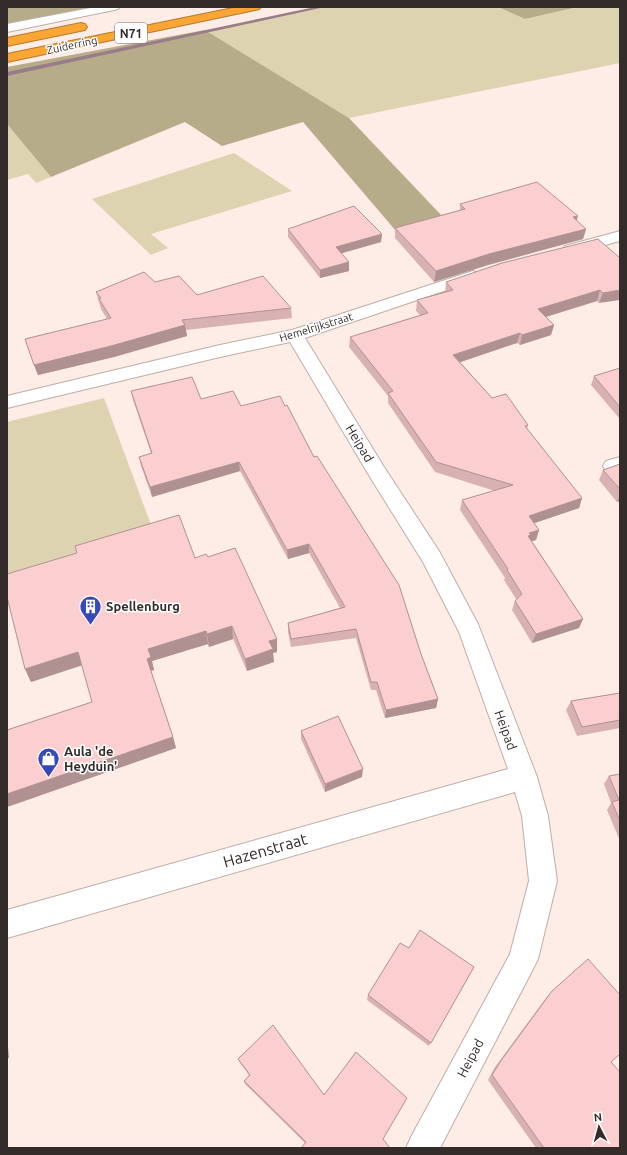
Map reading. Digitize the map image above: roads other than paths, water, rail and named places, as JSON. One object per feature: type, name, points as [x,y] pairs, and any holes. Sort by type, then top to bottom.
[{"type":"highway","name":"Zuiderring","points":[[7,58],[255,7]]},
{"type":"highway","name":"Zuiderring","points":[[7,42],[91,26]]},
{"type":"street","points":[[7,28],[114,7]]},
{"type":"street","points":[[555,253],[619,238]]},
{"type":"street","name":"Hemelrijkstraat","points":[[7,402],[220,351],[295,335],[487,271]]},
{"type":"street","name":"Heipad","points":[[295,335],[435,564],[470,631],[524,777],[535,816],[543,881],[523,959],[422,1148]]},
{"type":"street","name":"Hazenstraat","points":[[7,924],[524,777]]},
{"type":"waterway","points":[[7,74],[322,7]]},
{"type":"place","name":"Spellenburg","points":[[90,626]]},
{"type":"place","name":"Aula 'de Heyduin'","points":[[49,778]]}]
